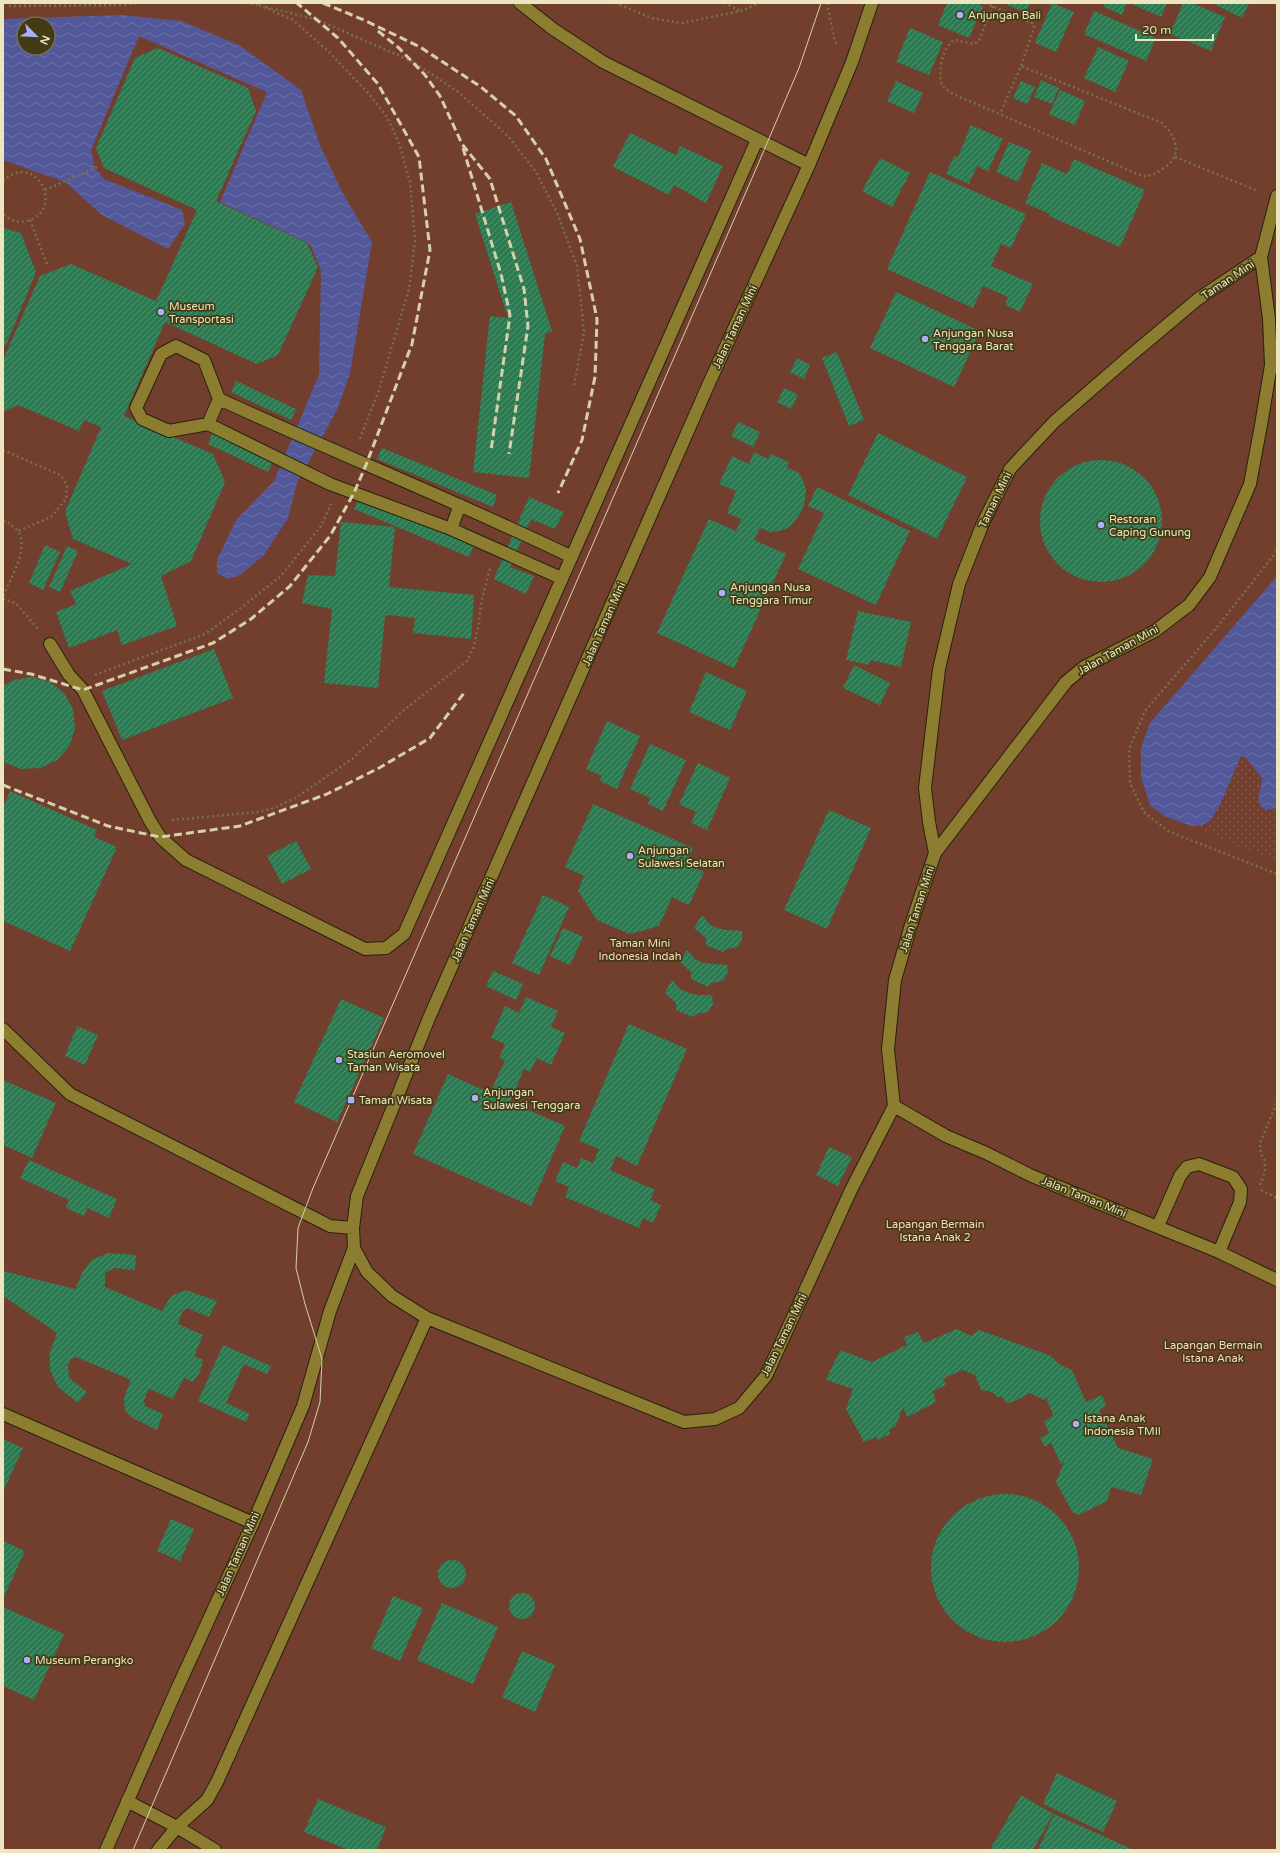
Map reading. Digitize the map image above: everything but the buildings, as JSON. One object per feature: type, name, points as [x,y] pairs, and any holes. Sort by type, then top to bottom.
[{"type":"lane","points":[[520,3],[553,29],[603,62],[809,165]]},
{"type":"lane","name":"Jalan Taman Mini","points":[[106,1850],[176,1691],[253,1523],[303,1406],[330,1311],[354,1248],[353,1228],[357,1196],[429,1018],[710,381],[809,165],[852,62],[872,3]]},
{"type":"lane","points":[[50,644],[75,682],[83,690],[150,821],[160,837],[186,860],[365,949],[386,948],[404,934],[757,140]]},
{"type":"lane","name":"Jalan Taman Mini","points":[[354,1248],[367,1272],[392,1296],[427,1318],[684,1422],[715,1419],[739,1408],[766,1376],[851,1190],[894,1106],[888,1049],[895,980],[911,925],[935,853],[1066,682],[1084,667],[1155,631],[1188,605],[1210,577],[1250,484],[1263,418],[1271,365],[1269,319],[1261,257],[1276,197]]},
{"type":"lane","name":"Taman Mini","points":[[935,853],[929,822],[925,788],[939,669],[959,584],[983,524],[1010,469],[1054,422],[1130,356],[1198,299],[1261,257]]},
{"type":"lane","points":[[561,578],[451,529],[334,485],[208,424],[169,431],[142,419],[136,408],[161,354],[176,346],[204,360],[220,399],[291,432],[506,525],[572,557]]},
{"type":"lane","points":[[208,424],[220,399]]},
{"type":"lane","points":[[451,529],[460,505]]},
{"type":"lane","points":[[3,1029],[70,1094],[330,1226],[353,1228]]},
{"type":"lane","name":"Jalan Taman Mini","points":[[894,1106],[946,1136],[986,1153],[1032,1176],[1158,1226],[1219,1252],[1277,1280]]},
{"type":"lane","points":[[1158,1226],[1180,1176],[1187,1167],[1199,1164],[1233,1177],[1241,1189],[1240,1202],[1219,1252]]},
{"type":"lane","points":[[158,1850],[207,1800],[217,1782],[427,1318]]},
{"type":"lane","points":[[3,1414],[253,1523]]},
{"type":"lane","points":[[127,1801],[178,1828],[215,1850]]},
{"type":"path","points":[[9,6],[124,5],[137,3]]},
{"type":"path","points":[[246,3],[318,20],[413,62],[457,91],[508,136],[536,172],[558,215],[577,266],[584,332],[574,386]]},
{"type":"path","points":[[615,3],[652,18],[682,23],[741,11],[759,3]]},
{"type":"path","points":[[724,3],[741,11]]},
{"type":"path","points":[[828,3],[835,42],[852,62]]},
{"type":"path","points":[[985,3],[1034,24],[1021,66],[1000,114]]},
{"type":"path","points":[[259,5],[293,20],[329,52],[369,94],[387,117],[399,143],[410,182],[415,241],[409,289],[379,390],[348,457]]},
{"type":"path","points":[[993,6],[979,40],[975,44],[959,40],[954,40],[949,44],[942,61],[939,75],[942,86],[953,94],[1142,176],[1151,176],[1169,165],[1176,157],[1176,148],[1170,130],[1162,123],[1021,66]]},
{"type":"path","points":[[1176,157],[1276,197]]},
{"type":"path","points":[[45,190],[97,167]]},
{"type":"path","points":[[3,181],[8,176],[17,173],[26,173],[35,176],[41,182],[45,190],[46,200],[38,216],[30,220],[21,222],[12,220],[3,213]]},
{"type":"path","points":[[30,220],[47,264]]},
{"type":"path","points":[[3,450],[60,475],[67,485],[66,499],[52,517],[18,531]]},
{"type":"path","points":[[75,682],[205,634],[237,611],[281,576],[321,526],[334,485]]},
{"type":"path","points":[[3,521],[8,522],[18,531],[22,541],[21,554],[3,598],[16,603],[50,644]]},
{"type":"path","points":[[150,821],[201,819],[259,812],[274,808],[297,797],[352,758],[404,710],[467,661],[473,649],[478,628],[482,599],[495,548]]},
{"type":"path","points":[[1277,551],[1218,626],[1145,711],[1129,749],[1130,783],[1144,812],[1168,831],[1277,874]]},
{"type":"path","points":[[1258,1189],[1277,1198]]},
{"type":"green space","name":"Taman Mini Indonesia Indah","points":[[3,3],[1277,3],[1277,1850],[3,1850]]},
{"type":"green space","points":[[1241,756],[1244,757],[1262,778],[1258,800],[1259,805],[1269,810],[1277,808],[1277,862],[1191,826],[1202,825],[1220,805]]},
{"type":"water","points":[[122,15],[181,21],[239,45],[301,90],[320,145],[342,192],[372,242],[350,374],[337,410],[297,483],[288,518],[264,555],[240,575],[228,579],[217,573],[217,560],[236,520],[274,481],[319,375],[321,270],[310,244],[220,202],[267,92],[139,36],[91,150],[95,168],[104,179],[182,210],[185,224],[168,249],[102,215],[65,182],[3,160],[3,19],[16,19],[16,56],[56,56],[56,17]]},
{"type":"water","points":[[1277,576],[1277,808],[1266,810],[1259,804],[1262,778],[1245,757],[1241,756],[1220,805],[1210,821],[1202,825],[1191,826],[1164,816],[1150,805],[1141,777],[1141,747],[1150,723]]},
{"type":"tram line","points":[[133,1850],[308,1442],[320,1402],[322,1359],[305,1304],[296,1268],[298,1228],[313,1188],[759,162],[799,68],[821,3]]},
{"type":"railway","points":[[3,669],[31,674],[83,690],[213,643],[251,619],[290,586],[330,536],[354,493],[412,344],[430,250],[419,157],[378,84],[338,38],[297,3]]},
{"type":"railway","points":[[323,3],[364,20],[420,47],[481,87],[516,116],[546,159],[580,239],[597,319],[595,377],[582,440],[558,493]]},
{"type":"railway","points":[[378,31],[399,48],[425,75],[440,96],[462,144],[490,179],[524,289],[528,326],[509,454]]},
{"type":"railway","points":[[463,148],[501,274],[510,315],[491,451]]},
{"type":"railway","points":[[3,785],[108,826],[160,837],[240,826],[327,794],[379,768],[430,738],[464,693]]},
{"type":"place","name":"Anjungan Bali","points":[[960,15]]},
{"type":"place","name":"Museum Transportasi","points":[[161,312]]},
{"type":"place","name":"Anjungan Nusa Tenggara Barat","points":[[925,339]]},
{"type":"place","name":"Restoran Caping Gunung","points":[[1101,525]]},
{"type":"place","name":"Anjungan Nusa Tenggara Timur","points":[[722,593]]},
{"type":"place","name":"Anjungan Sulawesi Selatan","points":[[630,856]]},
{"type":"place","name":"Stasiun Aeromovel Taman Wisata","points":[[339,1060]]},
{"type":"place","name":"Anjungan Sulawesi Tenggara","points":[[475,1098]]},
{"type":"place","name":"Taman Wisata","points":[[351,1100]]},
{"type":"place","name":"Istana Anak Indonesia TMII","points":[[1076,1424]]},
{"type":"place","name":"Museum Perangko","points":[[27,1660]]},
{"type":"park label","name":"Lapangan Bermain Istana Anak 2","points":[[935,1230]]},
{"type":"park label","name":"Lapangan Bermain Istana Anak","points":[[1213,1351]]}]
